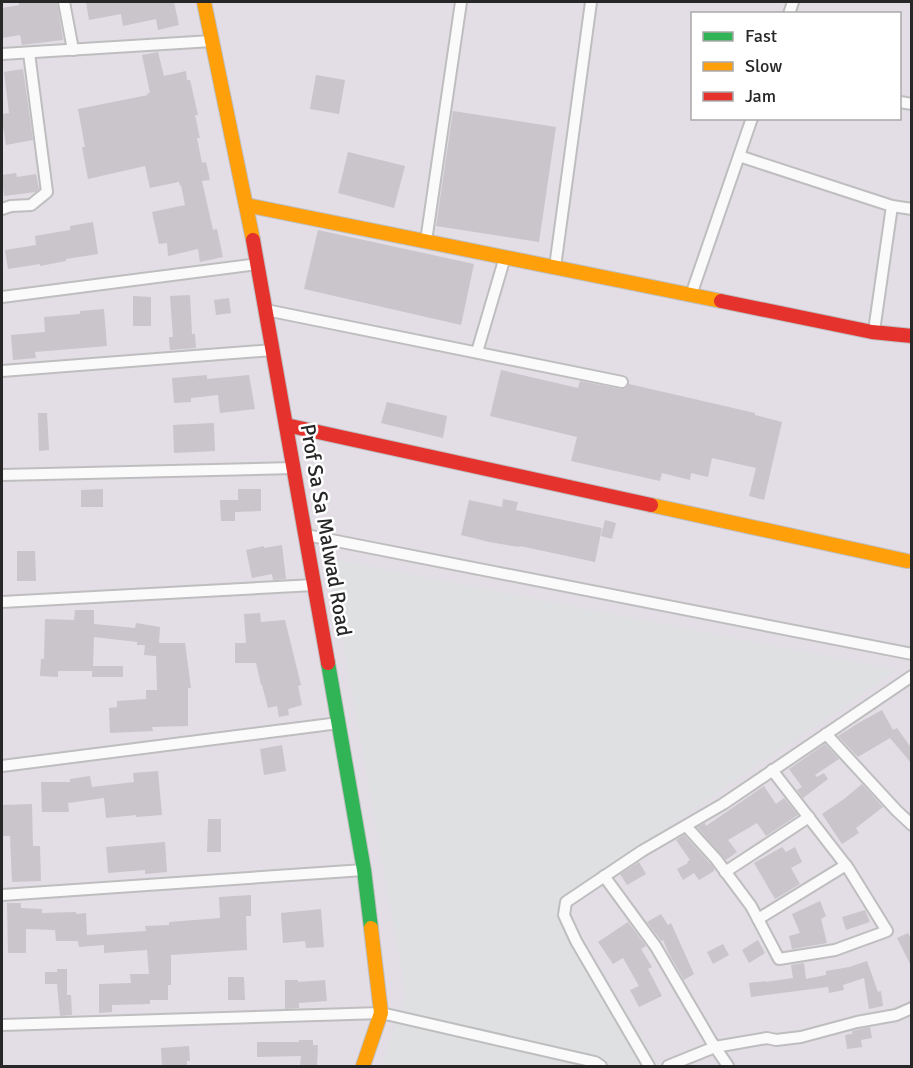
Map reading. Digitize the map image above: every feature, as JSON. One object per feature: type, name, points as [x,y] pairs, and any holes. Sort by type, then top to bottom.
[{"type":"street","points":[[64,2],[73,50]]},
{"type":"street","name":"Prof Sa Sa Malwad Road","points":[[204,2],[258,264],[364,870],[381,1014],[363,1066]]},
{"type":"street","points":[[426,241],[461,2]]},
{"type":"street","points":[[555,267],[591,2]]},
{"type":"street","points":[[2,54],[212,41]]},
{"type":"street","points":[[2,209],[31,205],[47,192],[29,53]]},
{"type":"street","points":[[691,295],[751,120]]},
{"type":"street","points":[[739,156],[892,206],[912,209]]},
{"type":"street","points":[[246,205],[872,332],[912,336]]},
{"type":"street","points":[[875,324],[892,206]]},
{"type":"street","points":[[477,352],[505,257]]},
{"type":"street","points":[[2,297],[258,264]]},
{"type":"street","points":[[266,310],[622,382]]},
{"type":"street","points":[[2,371],[273,350]]},
{"type":"street","points":[[286,426],[907,561]]},
{"type":"street","points":[[2,475],[294,468]]},
{"type":"street","points":[[306,535],[912,654]]},
{"type":"street","points":[[2,602],[314,585]]},
{"type":"street","points":[[649,1066],[576,941],[564,915],[566,902],[642,851],[723,804],[912,676]]},
{"type":"street","points":[[2,766],[339,723]]},
{"type":"street","points":[[826,734],[897,811],[910,821]]},
{"type":"street","points":[[686,826],[716,859],[750,906],[779,959],[835,950],[887,932],[846,865],[772,770]]},
{"type":"street","points":[[725,872],[809,817]]},
{"type":"street","points":[[758,919],[846,865]]},
{"type":"street","points":[[2,895],[364,870]]},
{"type":"street","points":[[604,876],[656,947],[728,1066]]},
{"type":"street","points":[[668,1066],[715,1047],[767,1038],[776,1040],[801,1037],[857,1022],[896,1015],[912,1008]]},
{"type":"street","points":[[2,1025],[381,1014],[596,1062],[601,1066]]},
{"type":"shaded area","points":[[328,558],[897,670],[559,901],[660,1066],[381,1066],[406,995]]},
{"type":"building","points":[[19,2],[57,2],[63,40],[22,45],[20,35],[2,38],[2,8],[19,5]]},
{"type":"building","points":[[86,2],[174,2],[179,25],[158,30],[156,19],[123,26],[121,14],[89,20]]},
{"type":"building","points":[[158,52],[164,76],[186,71],[187,80],[190,80],[198,115],[195,115],[202,163],[206,162],[210,180],[202,181],[213,230],[217,229],[223,257],[200,262],[198,249],[168,256],[167,243],[159,244],[152,212],[185,205],[179,182],[150,188],[145,166],[88,179],[78,109],[148,95],[147,93],[150,93],[142,55]]},
{"type":"building","points":[[23,69],[33,140],[6,145],[2,114],[9,113],[4,72]]},
{"type":"building","points":[[316,75],[345,80],[339,114],[310,109]]},
{"type":"building","points":[[453,111],[556,127],[539,242],[436,226]]},
{"type":"building","points":[[348,152],[405,166],[394,208],[338,193]]},
{"type":"building","points":[[16,173],[17,177],[36,174],[39,189],[36,192],[4,196],[2,175]]},
{"type":"building","points":[[93,222],[98,254],[40,266],[40,264],[8,269],[5,250],[36,245],[35,236],[70,230],[70,226]]},
{"type":"building","points":[[318,230],[474,264],[461,325],[304,289]]},
{"type":"building","points":[[190,295],[192,334],[195,334],[196,348],[170,350],[169,337],[173,337],[170,296]]},
{"type":"building","points":[[133,296],[151,297],[151,326],[133,326]]},
{"type":"building","points":[[229,298],[231,313],[216,315],[214,300]]},
{"type":"building","points":[[104,309],[107,346],[35,352],[36,358],[13,360],[11,335],[45,332],[44,317]]},
{"type":"building","points":[[501,370],[578,388],[580,381],[621,389],[625,389],[629,384],[755,413],[755,415],[782,422],[764,500],[749,496],[756,468],[712,458],[708,477],[691,473],[690,480],[662,473],[660,481],[571,461],[577,437],[490,416]]},
{"type":"building","points":[[207,375],[207,379],[249,375],[255,409],[220,413],[218,395],[191,398],[191,402],[174,403],[172,378]]},
{"type":"building","points":[[387,402],[447,416],[443,438],[381,423]]},
{"type":"building","points":[[38,413],[47,413],[49,450],[39,451]]},
{"type":"building","points":[[214,423],[215,451],[174,453],[173,425]]},
{"type":"building","points":[[103,489],[103,507],[81,507],[81,490]]},
{"type":"building","points":[[238,489],[261,489],[261,511],[235,512],[235,521],[221,521],[220,500],[238,500]]},
{"type":"building","points":[[503,499],[518,502],[516,510],[602,528],[595,562],[461,535],[469,500],[502,507]]},
{"type":"building","points":[[605,520],[616,523],[612,539],[601,536]]},
{"type":"building","points":[[282,545],[286,579],[273,580],[272,574],[252,578],[246,550]]},
{"type":"building","points":[[17,551],[35,551],[36,581],[17,581]]},
{"type":"building","points":[[75,610],[94,610],[94,624],[135,628],[136,623],[160,627],[159,643],[185,643],[191,688],[188,688],[188,726],[152,727],[153,731],[110,733],[109,708],[117,707],[117,701],[146,699],[146,690],[157,690],[156,656],[144,655],[145,645],[137,645],[137,642],[94,637],[93,666],[123,666],[123,677],[92,677],[92,671],[58,671],[58,677],[40,676],[41,659],[44,659],[45,619],[74,620]]},
{"type":"building","points":[[260,613],[261,622],[285,620],[301,685],[298,686],[302,705],[288,709],[289,715],[279,717],[277,706],[268,708],[256,663],[235,663],[235,643],[246,643],[244,614]]},
{"type":"building","points":[[882,710],[893,730],[897,728],[912,749],[912,764],[890,738],[858,757],[838,736]]},
{"type":"building","points":[[825,744],[839,759],[815,775],[817,777],[824,773],[828,779],[803,798],[797,790],[802,787],[789,769]]},
{"type":"building","points":[[282,745],[286,771],[264,775],[260,749]]},
{"type":"building","points":[[158,771],[162,815],[106,818],[104,798],[68,803],[69,812],[42,812],[41,782],[70,782],[70,779],[90,776],[92,787],[134,782],[133,773]]},
{"type":"building","points":[[862,784],[883,807],[856,828],[859,833],[842,844],[822,814]]},
{"type":"building","points":[[764,786],[776,804],[784,798],[798,815],[766,836],[757,823],[728,840],[737,852],[726,860],[697,827],[705,823],[706,826]]},
{"type":"building","points":[[32,804],[33,846],[40,846],[41,881],[12,882],[10,836],[2,836],[2,805]]},
{"type":"building","points":[[208,819],[221,819],[221,852],[207,852]]},
{"type":"building","points":[[684,835],[714,868],[714,871],[699,880],[694,873],[683,880],[677,869],[690,860],[676,840]]},
{"type":"building","points":[[165,842],[167,872],[145,874],[145,870],[108,873],[106,847]]},
{"type":"building","points":[[782,847],[786,852],[795,847],[802,862],[791,868],[800,884],[775,899],[754,863]]},
{"type":"building","points":[[639,862],[646,874],[627,885],[620,874]]},
{"type":"building","points":[[251,895],[251,916],[246,916],[247,950],[171,955],[171,985],[168,985],[168,1000],[150,1000],[150,1004],[112,1005],[112,1012],[99,1013],[99,984],[131,983],[130,974],[149,974],[147,950],[104,953],[104,945],[79,947],[78,941],[56,941],[55,930],[26,929],[26,953],[8,953],[7,903],[21,903],[21,908],[42,909],[42,913],[86,913],[87,935],[146,931],[145,926],[220,918],[219,897]]},
{"type":"building","points":[[820,901],[826,916],[821,919],[827,943],[792,949],[789,936],[800,933],[792,914]]},
{"type":"building","points":[[321,909],[324,947],[306,948],[305,941],[283,943],[281,913]]},
{"type":"building","points":[[865,910],[870,922],[846,930],[842,917]]},
{"type":"building","points":[[661,914],[668,925],[671,923],[694,974],[684,980],[663,940],[661,941],[647,922]]},
{"type":"building","points":[[628,922],[646,946],[641,949],[652,967],[648,969],[662,996],[639,1007],[630,990],[639,986],[623,958],[613,964],[598,942]]},
{"type":"building","points":[[908,933],[912,940],[912,968],[897,938]]},
{"type":"building","points":[[758,940],[765,953],[749,963],[742,950]]},
{"type":"building","points":[[723,944],[729,955],[713,964],[707,952]]},
{"type":"building","points":[[867,961],[878,992],[881,991],[883,1006],[869,1009],[864,978],[843,985],[844,990],[829,993],[828,987],[751,997],[749,983],[793,978],[791,965],[804,963],[806,979],[826,975],[826,971]]},
{"type":"building","points":[[57,969],[67,969],[67,995],[71,995],[72,1015],[60,1016],[57,984],[45,984],[45,972],[57,972]]},
{"type":"building","points":[[228,977],[244,977],[245,1000],[228,1000]]},
{"type":"building","points":[[285,980],[298,980],[298,982],[325,980],[327,1001],[299,1003],[299,1008],[285,1009]]},
{"type":"building","points":[[870,1027],[872,1038],[861,1040],[862,1047],[847,1049],[845,1035]]},
{"type":"building","points":[[299,1040],[313,1040],[313,1045],[318,1045],[317,1066],[300,1066],[301,1056],[257,1057],[257,1042],[299,1042]]},
{"type":"building","points":[[189,1046],[190,1061],[187,1061],[187,1066],[162,1066],[161,1048]]},
{"type":"traffic: fast","points":[[328,663],[364,870],[371,928]]},
{"type":"traffic: slow","points":[[204,2],[253,240]]},
{"type":"traffic: slow","points":[[246,205],[721,301]]},
{"type":"traffic: slow","points":[[651,505],[907,561]]},
{"type":"traffic: slow","points":[[363,1066],[381,1013],[371,928]]},
{"type":"traffic: jam","points":[[253,240],[328,663]]},
{"type":"traffic: jam","points":[[721,301],[872,332],[912,336]]},
{"type":"traffic: jam","points":[[286,425],[651,505]]}]
